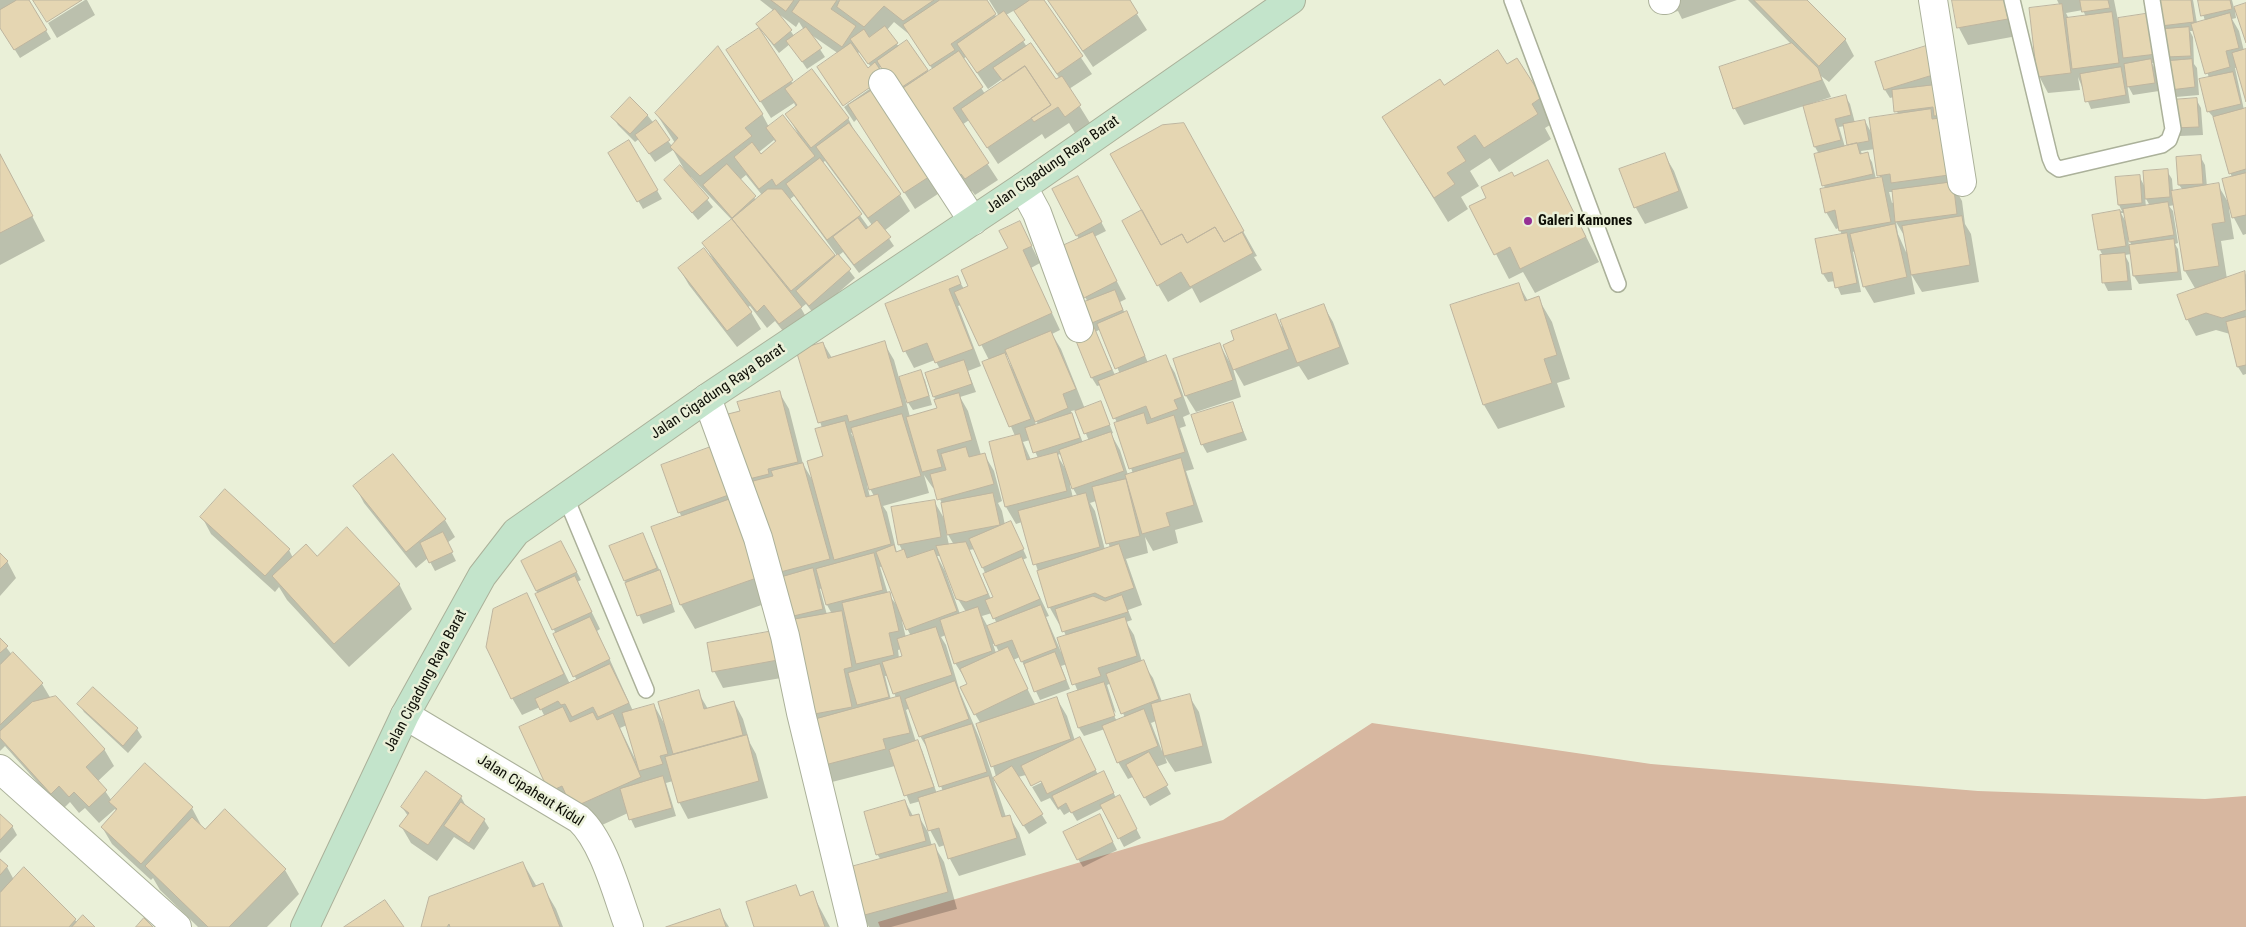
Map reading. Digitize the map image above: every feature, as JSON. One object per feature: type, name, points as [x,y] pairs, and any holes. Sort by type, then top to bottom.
[{"type":"street","points":[[1933,0],[1962,182]]},
{"type":"street","name":"Jalan Cigadung Raya Barat","points":[[305,927],[405,715],[482,576],[516,532],[707,398],[1023,187],[1289,1]]},
{"type":"street","points":[[883,82],[973,221]]},
{"type":"street","points":[[1023,187],[1037,213],[1079,328]]},
{"type":"street","points":[[707,398],[761,546],[785,636],[801,713],[853,927]]},
{"type":"street","name":"Jalan Cipaheut Kidul","points":[[405,715],[579,819],[588,827],[598,844],[629,927]]},
{"type":"street","points":[[0,769],[178,927]]},
{"type":"lane","points":[[1512,0],[1618,284]]},
{"type":"lane","points":[[2012,0],[2050,158],[2053,165],[2059,169],[2162,145],[2169,140],[2173,129],[2152,0]]},
{"type":"lane","points":[[566,498],[646,690]]},
{"type":"shaded area","points":[[1372,723],[1651,764],[1978,791],[2205,799],[2246,796],[2246,927],[880,927],[878,922],[1223,820]]},
{"type":"building","points":[[17,0],[29,0],[47,30],[14,50],[0,28],[0,10]]},
{"type":"building","points":[[33,0],[82,0],[47,22]]},
{"type":"building","points":[[771,0],[794,0],[786,11]]},
{"type":"building","points":[[800,0],[837,0],[831,9],[856,26],[842,47],[792,12]]},
{"type":"building","points":[[840,0],[934,0],[903,21],[884,6],[864,27],[837,7]]},
{"type":"building","points":[[940,0],[987,0],[996,14],[951,44],[955,50],[930,66],[903,25]]},
{"type":"building","points":[[1030,0],[1044,0],[1083,56],[1057,74],[1014,11]]},
{"type":"building","points":[[1048,0],[1130,0],[1138,13],[1083,51]]},
{"type":"building","points":[[1754,0],[1807,0],[1846,39],[1819,66]]},
{"type":"building","points":[[1952,0],[2004,0],[2008,19],[1957,28]]},
{"type":"building","points":[[2080,0],[2108,0],[2110,8],[2082,12]]},
{"type":"building","points":[[2157,0],[2191,0],[2194,22],[2161,26]]},
{"type":"building","points":[[2198,0],[2230,0],[2232,9],[2201,16]]},
{"type":"building","points":[[2246,3],[2246,43],[2234,7]]},
{"type":"building","points":[[2062,4],[2071,73],[2037,77],[2029,8]]},
{"type":"building","points":[[775,9],[792,30],[774,45],[756,24]]},
{"type":"building","points":[[1004,11],[1025,40],[977,73],[957,44]]},
{"type":"building","points":[[2112,12],[2119,63],[2072,69],[2066,18]]},
{"type":"building","points":[[2151,13],[2157,54],[2123,58],[2118,18]]},
{"type":"building","points":[[2230,13],[2239,48],[2226,51],[2230,67],[2205,74],[2191,24]]},
{"type":"building","points":[[885,26],[898,43],[868,64],[850,39],[864,29],[869,37]]},
{"type":"building","points":[[806,27],[822,48],[802,62],[786,41]]},
{"type":"building","points":[[2189,27],[2191,56],[2166,57],[2164,29]]},
{"type":"building","points":[[759,28],[793,80],[760,102],[726,50]]},
{"type":"building","points":[[907,40],[928,70],[896,91],[877,61]]},
{"type":"building","points":[[851,43],[868,68],[875,62],[885,77],[843,106],[817,67]]},
{"type":"building","points":[[1031,43],[1056,79],[1062,76],[1081,105],[1065,117],[1058,107],[1034,122],[1031,118],[1051,105],[1025,66],[1003,81],[993,68]]},
{"type":"building","points":[[1792,43],[1818,68],[1822,80],[1733,109],[1719,67]]},
{"type":"building","points":[[718,46],[763,114],[745,128],[752,136],[700,176],[670,147],[678,138],[655,113]]},
{"type":"building","points":[[1926,46],[1936,74],[1884,90],[1875,62]]},
{"type":"building","points":[[2246,49],[2246,102],[2232,53]]},
{"type":"building","points":[[1498,50],[1507,64],[1517,58],[1542,97],[1532,104],[1538,114],[1484,148],[1475,135],[1457,147],[1466,161],[1447,173],[1455,184],[1434,198],[1382,117],[1440,79],[1444,85]]},
{"type":"building","points":[[959,51],[983,87],[953,108],[989,163],[965,179],[961,174],[951,182],[893,95]]},
{"type":"building","points":[[2151,59],[2155,83],[2127,87],[2124,64]]},
{"type":"building","points":[[2192,59],[2195,87],[2170,90],[2168,61]]},
{"type":"building","points":[[1025,66],[1051,105],[987,148],[961,109]]},
{"type":"building","points":[[2121,67],[2126,95],[2085,102],[2080,74]]},
{"type":"building","points":[[812,69],[849,118],[811,148],[785,114],[797,105],[785,89]]},
{"type":"building","points":[[2233,72],[2241,104],[2207,112],[2199,79]]},
{"type":"building","points":[[1943,84],[1947,115],[1934,116],[1933,107],[1894,112],[1892,90]]},
{"type":"building","points":[[872,90],[888,116],[899,110],[938,171],[904,193],[848,105]]},
{"type":"building","points":[[1846,95],[1851,115],[1835,119],[1841,140],[1814,147],[1803,106]]},
{"type":"building","points":[[630,97],[648,115],[630,134],[611,117]]},
{"type":"building","points":[[2197,98],[2199,127],[2174,128],[2171,100]]},
{"type":"building","points":[[2246,108],[2246,169],[2229,174],[2213,117]]},
{"type":"building","points":[[1931,109],[1932,119],[1948,117],[1956,174],[1891,183],[1890,174],[1877,176],[1869,118]]},
{"type":"building","points":[[783,115],[815,156],[776,186],[772,179],[759,189],[734,157],[752,142],[761,154],[776,141],[766,128]]},
{"type":"building","points":[[656,120],[670,140],[649,154],[635,135]]},
{"type":"building","points":[[1865,120],[1869,141],[1847,145],[1843,124]]},
{"type":"building","points":[[849,123],[901,194],[868,218],[816,147]]},
{"type":"building","points":[[1184,123],[1244,231],[1224,242],[1215,227],[1187,243],[1182,234],[1161,245],[1110,154],[1162,125]]},
{"type":"building","points":[[629,140],[658,190],[637,202],[608,153]]},
{"type":"building","points":[[1857,143],[1860,154],[1868,152],[1873,174],[1822,186],[1814,154]]},
{"type":"building","points":[[1665,153],[1679,191],[1634,208],[1619,169]]},
{"type":"building","points":[[0,154],[33,216],[0,233]]},
{"type":"building","points":[[2201,155],[2203,184],[2178,185],[2176,157]]},
{"type":"building","points":[[820,158],[862,214],[827,240],[786,184]]},
{"type":"building","name":"Galeri Kamones","points":[[1548,160],[1586,237],[1520,269],[1510,247],[1494,255],[1469,206],[1486,198],[1481,187],[1512,172],[1514,176]]},
{"type":"building","points":[[727,164],[756,196],[732,218],[703,185]]},
{"type":"building","points":[[680,165],[709,198],[692,213],[664,180]]},
{"type":"building","points":[[2168,169],[2170,197],[2145,199],[2143,171]]},
{"type":"building","points":[[2246,173],[2246,215],[2232,218],[2222,179]]},
{"type":"building","points":[[2140,175],[2142,203],[2118,205],[2115,177]]},
{"type":"building","points":[[1078,176],[1102,222],[1076,236],[1052,189]]},
{"type":"building","points":[[1882,177],[1891,222],[1839,231],[1835,210],[1825,213],[1820,189]]},
{"type":"building","points":[[1953,182],[1957,214],[1895,222],[1892,190]]},
{"type":"building","points":[[2219,183],[2225,222],[2212,224],[2219,266],[2184,271],[2171,191]]},
{"type":"building","points":[[768,189],[782,189],[835,255],[791,291],[732,219]]},
{"type":"building","points":[[2168,202],[2174,235],[2129,242],[2123,209]]},
{"type":"building","points":[[1142,210],[1161,245],[1182,234],[1187,243],[1215,227],[1224,242],[1242,232],[1253,253],[1190,287],[1181,272],[1157,286],[1122,221]]},
{"type":"building","points":[[2120,210],[2126,246],[2098,250],[2092,215]]},
{"type":"building","points":[[1962,216],[1970,265],[1911,275],[1902,226]]},
{"type":"building","points":[[858,218],[866,229],[877,220],[891,237],[854,265],[833,237]]},
{"type":"building","points":[[732,219],[802,307],[779,324],[764,305],[757,312],[702,243]]},
{"type":"building","points":[[1020,221],[1032,246],[1023,250],[1052,313],[979,346],[954,292],[968,286],[961,270],[1008,248],[999,231]]},
{"type":"building","points":[[1895,224],[1907,277],[1863,287],[1850,234]]},
{"type":"building","points":[[1093,232],[1117,281],[1084,298],[1060,247]]},
{"type":"building","points":[[1847,233],[1857,283],[1835,288],[1832,272],[1822,274],[1815,239]]},
{"type":"building","points":[[2174,239],[2178,272],[2133,276],[2129,245]]},
{"type":"building","points":[[704,248],[752,312],[727,331],[678,268]]},
{"type":"building","points":[[2125,253],[2128,281],[2102,283],[2100,255]]},
{"type":"building","points":[[838,254],[851,269],[809,306],[796,291]]},
{"type":"building","points":[[2245,271],[2246,310],[2222,318],[2206,313],[2186,320],[2177,295]]},
{"type":"building","points":[[958,276],[961,284],[949,289],[973,349],[935,363],[927,343],[903,352],[885,304]]},
{"type":"building","points":[[1519,283],[1525,301],[1539,296],[1557,355],[1544,359],[1552,383],[1483,405],[1450,305]]},
{"type":"building","points":[[1115,290],[1123,310],[1087,325],[1079,304]]},
{"type":"building","points":[[1324,304],[1340,347],[1297,363],[1280,320]]},
{"type":"building","points":[[1127,311],[1145,356],[1115,369],[1097,324]]},
{"type":"building","points":[[1276,314],[1289,349],[1233,370],[1223,345],[1234,340],[1231,331]]},
{"type":"building","points":[[2246,317],[2246,365],[2237,367],[2226,322]]},
{"type":"building","points":[[1094,327],[1112,370],[1091,378],[1074,336]]},
{"type":"building","points":[[1051,331],[1076,389],[1063,394],[1068,408],[1035,422],[1005,350]]},
{"type":"building","points":[[885,341],[903,406],[849,422],[847,415],[818,423],[796,350],[823,342],[828,358]]},
{"type":"building","points":[[1220,343],[1233,380],[1185,396],[1173,359]]},
{"type":"building","points":[[1005,353],[1031,419],[1009,427],[982,362]]},
{"type":"building","points":[[1166,355],[1182,397],[1174,400],[1178,409],[1151,419],[1146,406],[1113,419],[1098,381]]},
{"type":"building","points":[[964,360],[972,384],[933,397],[925,373]]},
{"type":"building","points":[[921,370],[929,396],[907,403],[899,377]]},
{"type":"building","points":[[780,391],[798,462],[768,469],[769,474],[741,481],[724,415],[740,411],[737,402]]},
{"type":"building","points":[[959,393],[972,440],[937,450],[942,467],[922,472],[906,417],[937,408],[934,400]]},
{"type":"building","points":[[1101,401],[1110,425],[1084,434],[1075,411]]},
{"type":"building","points":[[1233,402],[1243,432],[1201,445],[1191,415]]},
{"type":"building","points":[[1072,413],[1080,438],[1033,453],[1025,428]]},
{"type":"building","points":[[1144,413],[1147,424],[1174,415],[1185,452],[1129,469],[1114,423]]},
{"type":"building","points":[[902,414],[921,476],[869,490],[851,428]]},
{"type":"building","points":[[845,421],[866,497],[878,494],[891,544],[834,560],[807,461],[823,456],[815,429]]},
{"type":"building","points":[[1111,432],[1124,471],[1072,489],[1059,450]]},
{"type":"building","points":[[1020,434],[1027,460],[1057,452],[1067,491],[1005,507],[989,442]]},
{"type":"building","points":[[719,444],[737,492],[678,513],[661,465]]},
{"type":"building","points":[[966,447],[969,457],[985,453],[994,484],[937,500],[930,474],[946,470],[941,454]]},
{"type":"building","points":[[393,454],[446,519],[406,552],[353,486]]},
{"type":"building","points":[[1181,458],[1194,505],[1166,513],[1170,526],[1142,534],[1125,475]]},
{"type":"building","points":[[803,463],[830,559],[769,575],[753,481],[773,476],[771,471]]},
{"type":"building","points":[[1126,479],[1140,536],[1106,544],[1092,487]]},
{"type":"building","points":[[225,489],[290,549],[265,576],[200,517]]},
{"type":"building","points":[[993,493],[1000,525],[947,535],[941,503]]},
{"type":"building","points":[[1086,493],[1100,547],[1033,565],[1018,511]]},
{"type":"building","points":[[736,497],[765,575],[680,605],[651,527]]},
{"type":"building","points":[[935,500],[941,537],[898,545],[891,507]]},
{"type":"building","points":[[1011,521],[1024,549],[982,568],[969,539]]},
{"type":"building","points":[[347,527],[400,584],[334,644],[272,576],[306,544],[317,556]]},
{"type":"building","points":[[443,532],[453,552],[429,563],[420,543]]},
{"type":"building","points":[[643,533],[657,568],[624,581],[609,546]]},
{"type":"building","points":[[561,541],[577,572],[536,591],[521,561]]},
{"type":"building","points":[[966,542],[988,594],[966,602],[956,599],[936,546]]},
{"type":"building","points":[[1119,544],[1134,588],[1105,598],[1095,593],[1048,608],[1037,571]]},
{"type":"building","points":[[894,545],[896,552],[904,549],[907,558],[934,549],[957,611],[906,630],[876,552]]},
{"type":"building","points":[[0,553],[8,561],[0,569]]},
{"type":"building","points":[[874,553],[883,590],[826,605],[816,569]]},
{"type":"building","points":[[1022,557],[1040,599],[993,619],[985,600],[993,597],[983,574]]},
{"type":"building","points":[[813,568],[823,609],[785,618],[775,579]]},
{"type":"building","points":[[660,570],[672,604],[637,616],[625,583]]},
{"type":"building","points":[[575,576],[592,612],[552,630],[535,594]]},
{"type":"building","points":[[890,592],[899,631],[889,633],[894,655],[856,664],[842,603]]},
{"type":"building","points":[[527,593],[564,674],[511,699],[486,647],[493,609]]},
{"type":"building","points":[[1122,595],[1128,612],[1062,632],[1055,609],[1093,596],[1105,601]]},
{"type":"building","points":[[1041,605],[1057,648],[1021,662],[1012,640],[995,646],[987,626]]},
{"type":"building","points":[[978,607],[992,651],[954,664],[940,620]]},
{"type":"building","points":[[842,611],[852,667],[844,669],[852,707],[809,715],[791,620]]},
{"type":"building","points":[[590,617],[610,659],[573,677],[553,634]]},
{"type":"building","points":[[1125,617],[1137,656],[1098,668],[1101,676],[1072,685],[1057,638]]},
{"type":"building","points":[[936,627],[952,675],[893,694],[882,662],[902,656],[897,639]]},
{"type":"building","points":[[773,631],[778,660],[712,672],[707,643]]},
{"type":"building","points":[[0,638],[8,646],[0,653]]},
{"type":"building","points":[[1008,647],[1028,689],[974,715],[960,687],[967,684],[960,669]]},
{"type":"building","points":[[13,652],[43,683],[0,725],[0,665]]},
{"type":"building","points":[[1055,652],[1066,680],[1034,692],[1024,664]]},
{"type":"building","points":[[1144,660],[1159,699],[1121,714],[1106,674]]},
{"type":"building","points":[[610,664],[629,703],[598,717],[593,707],[572,717],[565,704],[561,705],[558,701],[540,710],[535,699]]},
{"type":"building","points":[[880,664],[889,697],[857,705],[848,673]]},
{"type":"building","points":[[955,681],[969,719],[919,737],[905,699]]},
{"type":"building","points":[[1104,682],[1115,716],[1078,728],[1067,694]]},
{"type":"building","points":[[93,687],[138,728],[123,746],[77,704]]},
{"type":"building","points":[[699,690],[704,709],[734,701],[743,735],[673,754],[658,702]]},
{"type":"building","points":[[1190,694],[1203,746],[1164,756],[1151,704]]},
{"type":"building","points":[[56,696],[105,749],[86,767],[107,790],[89,807],[74,792],[69,797],[59,786],[51,794],[0,738],[0,731],[32,702]]},
{"type":"building","points":[[900,696],[910,733],[883,739],[886,749],[821,766],[809,721]]},
{"type":"building","points":[[1057,697],[1071,739],[991,767],[976,724]]},
{"type":"building","points":[[654,704],[668,754],[660,756],[663,764],[639,771],[622,713]]},
{"type":"building","points":[[563,707],[570,722],[593,712],[597,720],[613,713],[641,777],[572,808],[562,786],[549,792],[519,727]]},
{"type":"building","points":[[1144,709],[1158,746],[1117,763],[1102,726]]},
{"type":"building","points":[[972,724],[987,772],[939,787],[924,739]]},
{"type":"building","points":[[747,735],[759,781],[678,803],[665,757]]},
{"type":"building","points":[[1080,737],[1096,770],[1047,794],[1041,781],[1031,786],[1021,766]]},
{"type":"building","points":[[918,740],[934,787],[904,796],[889,750]]},
{"type":"building","points":[[1149,752],[1168,785],[1144,798],[1126,765]]},
{"type":"building","points":[[145,763],[193,807],[141,864],[101,827],[117,809],[109,802]]},
{"type":"building","points":[[1012,766],[1043,814],[1023,826],[993,778]]},
{"type":"building","points":[[426,771],[462,796],[428,845],[399,826],[409,813],[401,807]]},
{"type":"building","points":[[1104,771],[1114,793],[1071,813],[1066,803],[1058,808],[1052,796]]},
{"type":"building","points":[[663,776],[672,808],[629,820],[620,789]]},
{"type":"building","points":[[989,776],[1002,817],[1010,815],[1017,838],[948,859],[939,828],[928,831],[918,798]]},
{"type":"building","points":[[1120,795],[1137,829],[1118,839],[1100,805]]},
{"type":"building","points":[[905,800],[910,816],[919,814],[926,841],[876,855],[864,812]]},
{"type":"building","points":[[461,802],[485,819],[469,843],[444,826]]},
{"type":"building","points":[[225,809],[286,869],[229,927],[208,927],[145,866],[192,817],[205,829]]},
{"type":"building","points":[[0,814],[13,826],[0,840]]},
{"type":"building","points":[[1100,814],[1113,842],[1077,860],[1063,832]]},
{"type":"building","points":[[935,844],[948,892],[861,916],[847,868]]},
{"type":"building","points":[[0,859],[8,866],[0,875]]},
{"type":"building","points":[[523,862],[533,887],[543,883],[560,927],[450,927],[449,924],[447,927],[421,927],[429,897]]},
{"type":"building","points":[[24,867],[76,919],[69,927],[0,927],[0,893]]},
{"type":"building","points":[[796,885],[800,896],[813,891],[825,927],[754,927],[746,902]]},
{"type":"building","points":[[385,900],[404,927],[344,927]]},
{"type":"building","points":[[720,909],[726,927],[666,927]]},
{"type":"building","points":[[83,915],[95,927],[72,927]]},
{"type":"building","points":[[144,918],[153,927],[136,927]]},
{"type":"place","name":"Galeri Kamones","points":[[1528,221]]}]
